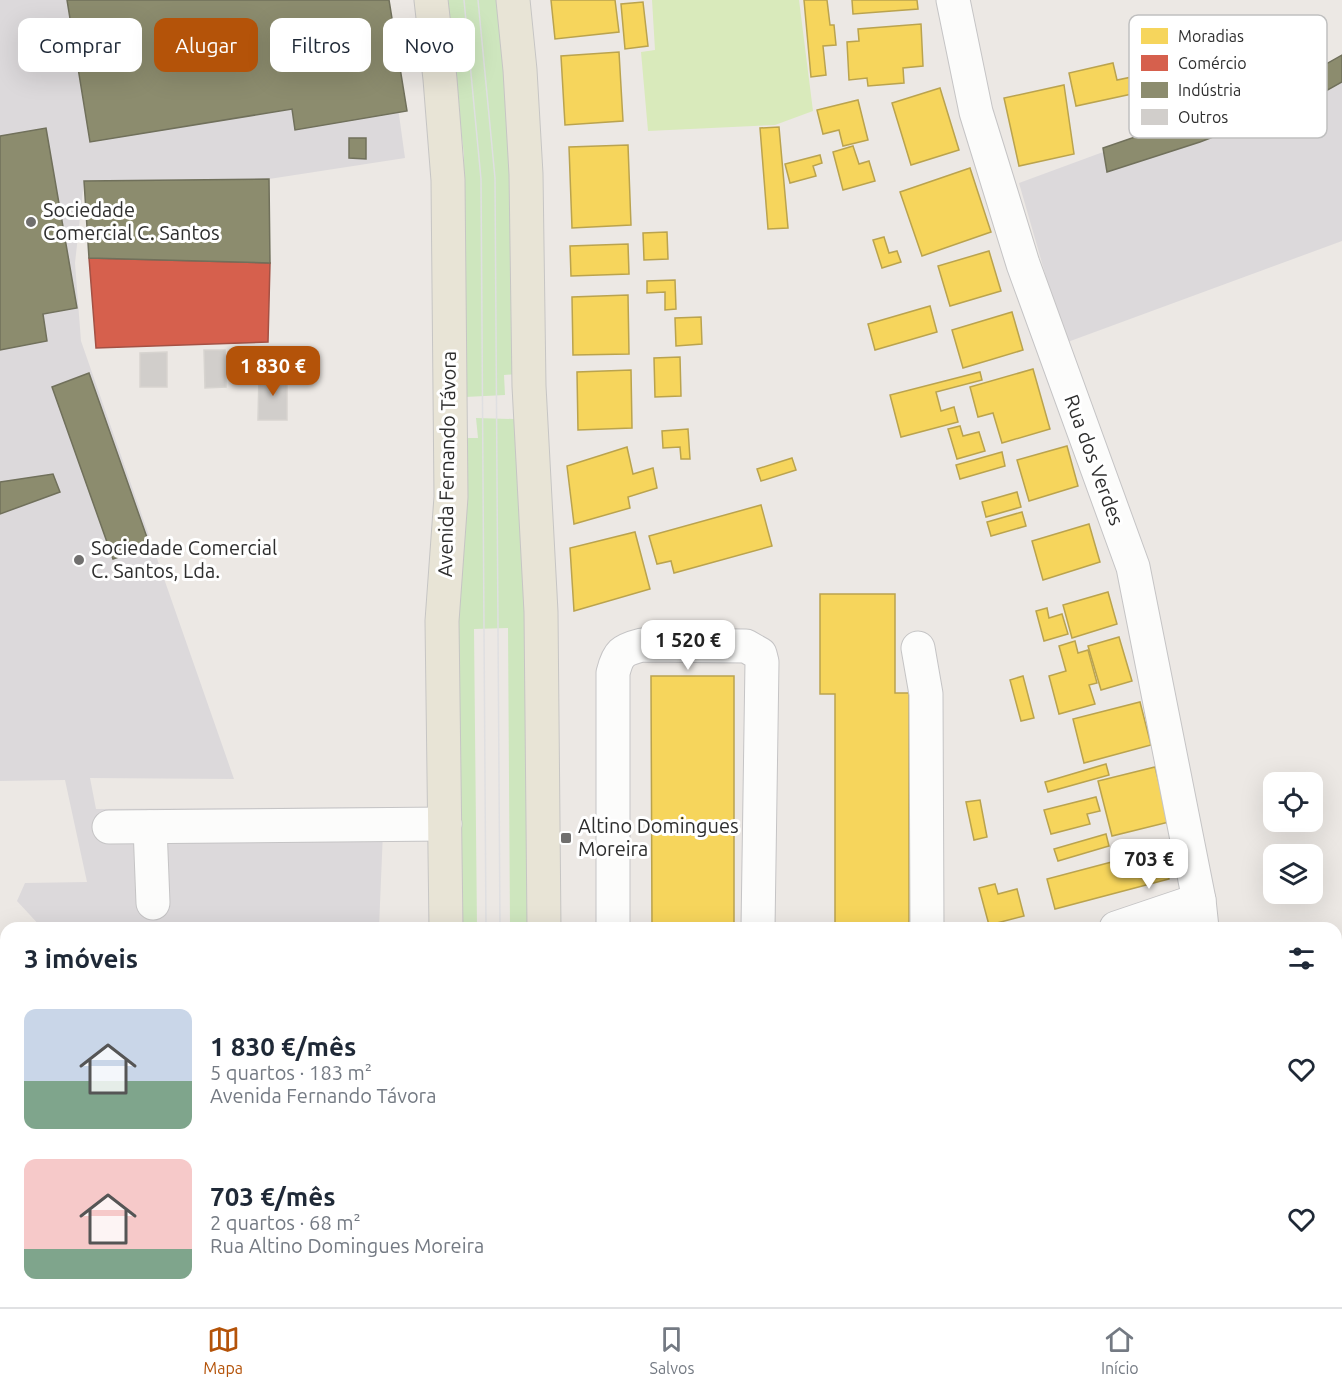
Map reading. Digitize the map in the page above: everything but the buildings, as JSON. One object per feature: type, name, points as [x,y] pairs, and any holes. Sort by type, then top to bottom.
[{"type":"main road","name":"Avenida Fernando Távora","points":[[431,0],[440,80],[448,203],[451,497],[442,621],[446,922]]},
{"type":"main road","points":[[513,0],[526,174],[529,386],[541,612],[544,922]]},
{"type":"street","name":"Rua dos Verdes","points":[[954,0],[976,112],[1013,232],[1133,567],[1201,914]]},
{"type":"street","points":[[613,922],[613,673],[617,658],[627,649],[642,645],[746,646],[760,654],[762,662],[758,922]]},
{"type":"street","points":[[918,648],[926,694],[927,922]]},
{"type":"street","points":[[110,826],[445,824]]},
{"type":"street","points":[[150,827],[153,903]]},
{"type":"street","points":[[1152,922],[1201,914]]},
{"type":"shaded area","name":"Sociedade Comercial C. Santos, Lda.","points":[[0,0],[383,0],[386,18],[383,18],[383,72],[393,72],[405,158],[269,179],[84,181],[75,263],[81,341],[234,779],[90,778],[96,809],[384,807],[379,922],[36,922],[17,901],[25,883],[87,882],[65,780],[0,781]]},
{"type":"shaded area","points":[[1342,55],[1342,241],[1065,343],[1019,183],[1141,138],[1327,138],[1327,63]]},
{"type":"green space","points":[[446,0],[498,0],[508,111],[517,374],[504,375],[505,395],[465,397],[464,155],[454,72],[475,72],[475,18],[448,18]]},
{"type":"green space","points":[[652,0],[799,0],[813,111],[775,125],[648,131],[641,52],[655,50]]},
{"type":"green space","points":[[476,418],[514,419],[527,607],[529,922],[510,922],[508,628],[474,629],[477,922],[462,922],[458,628],[465,438],[478,438]]},
{"type":"tram line","points":[[464,0],[481,179],[486,922]]},
{"type":"tram line","points":[[478,0],[495,178],[500,922]]},
{"type":"place","name":"Sociedade Comercial C. Santos","points":[[31,222]]},
{"type":"place","name":"Sociedade Comercial C. Santos, Lda.","points":[[79,560]]},
{"type":"place","name":"Altino Domingues Moreira","points":[[566,838]]}]
